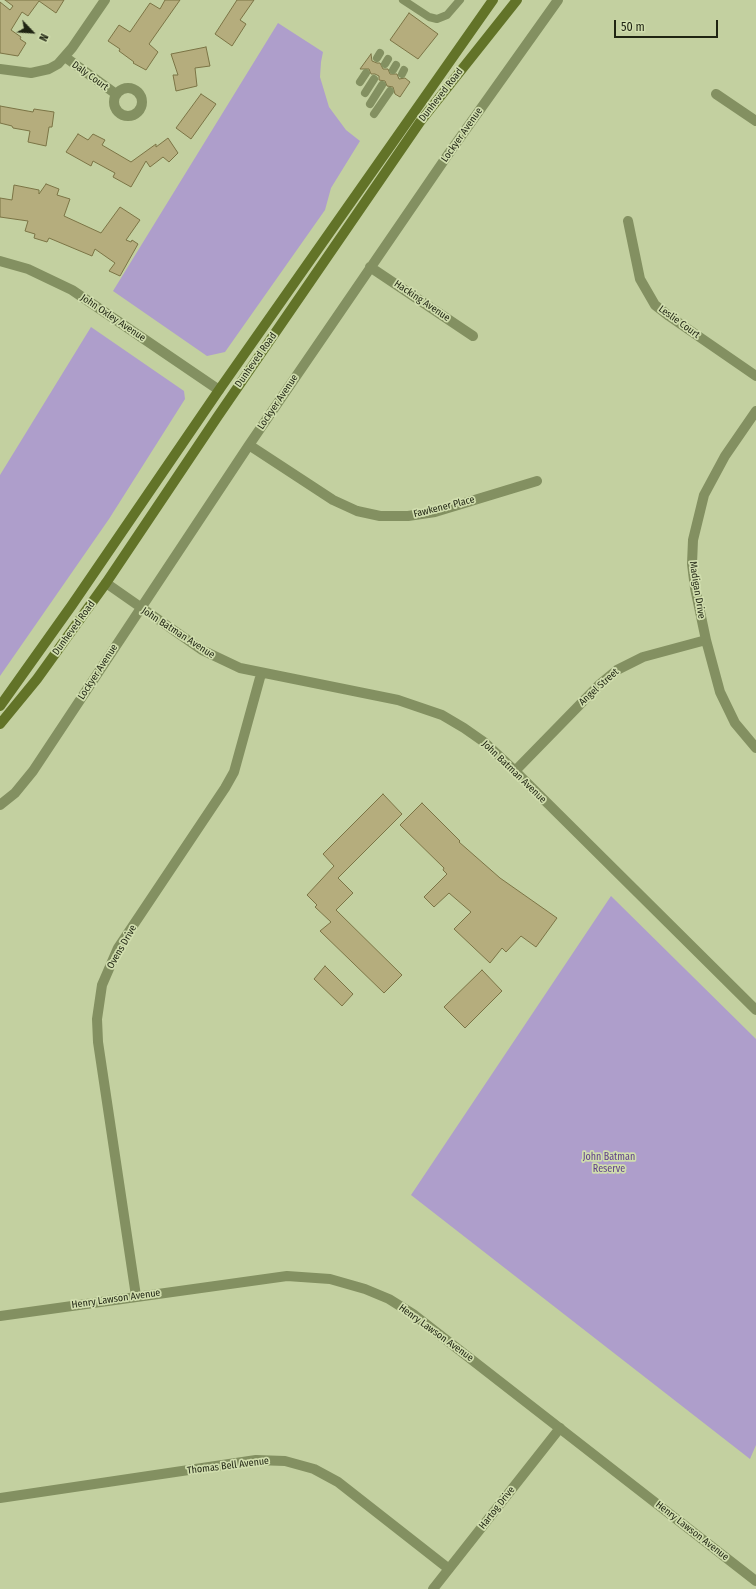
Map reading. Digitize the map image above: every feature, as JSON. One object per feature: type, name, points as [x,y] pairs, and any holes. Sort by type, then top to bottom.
[{"type":"main road","name":"Dunheved Road","points":[[0,706],[72,605],[219,390],[493,0]]},
{"type":"main road","name":"Dunheved Road","points":[[0,724],[37,679],[106,583],[218,416],[420,122],[517,0]]},
{"type":"main road","points":[[218,416],[219,390],[243,380]]},
{"type":"main road","points":[[72,605],[106,583],[110,549]]},
{"type":"street","points":[[0,69],[24,73],[41,72],[58,64],[65,57],[105,0]]},
{"type":"street","name":"Lockyer Avenue","points":[[0,805],[15,792],[33,771],[140,607],[370,267],[558,0]]},
{"type":"street","name":"Daly Court","points":[[65,57],[116,94]]},
{"type":"street","points":[[716,94],[756,121]]},
{"type":"street","name":"Leslie Court","points":[[628,221],[640,279],[656,305],[669,316],[756,376]]},
{"type":"street","name":"John Oxley Avenue","points":[[0,261],[28,269],[72,290],[219,390]]},
{"type":"street","name":"Hacking Avenue","points":[[370,267],[473,336]]},
{"type":"street","name":"Madigan Drive","points":[[756,411],[713,476],[704,495],[697,517],[693,540],[692,564],[695,588],[706,640],[720,692],[735,723],[756,748]]},
{"type":"street","name":"Fawkener Place","points":[[249,445],[333,500],[357,511],[380,516],[408,516],[435,512],[537,481]]},
{"type":"street","name":"John Batman Avenue","points":[[106,583],[216,658],[240,668],[261,674],[398,700],[423,707],[442,715],[464,728],[484,742],[515,771],[756,1010]]},
{"type":"street","name":"Angel Street","points":[[515,771],[600,684],[617,670],[643,657],[706,640]]},
{"type":"street","name":"Ovens Drive","points":[[136,1296],[98,1042],[97,1019],[102,985],[118,948],[232,776],[238,762],[261,674]]},
{"type":"street","name":"Henry Lawson Avenue","points":[[0,1316],[287,1276],[318,1278],[353,1285],[378,1294],[413,1314],[756,1581]]},
{"type":"street","name":"Hartog Drive","points":[[433,1589],[560,1428]]},
{"type":"street","name":"Thomas Bell Avenue","points":[[0,1498],[256,1460],[285,1461],[314,1469],[338,1482],[448,1569]]},
{"type":"lane","points":[[403,0],[429,17],[437,19],[447,16],[460,0]]},
{"type":"lane","points":[[360,82],[366,73]]},
{"type":"lane","points":[[365,93],[374,79]]},
{"type":"lane","points":[[370,104],[382,85]]},
{"type":"lane","points":[[374,114],[390,91]]},
{"type":"green space","points":[[278,23],[323,52],[320,77],[329,107],[346,130],[360,141],[331,188],[325,210],[225,352],[207,356],[113,291]]},
{"type":"green space","points":[[91,327],[184,391],[185,399],[109,519],[0,676],[0,475]]},
{"type":"green space","name":"John Batman Reserve","points":[[611,896],[756,1039],[756,1445],[750,1459],[411,1195]]},
{"type":"building","points":[[5,0],[64,0],[56,13],[39,1],[28,16],[22,12],[11,30],[21,37],[20,39],[26,43],[18,56],[0,53],[0,2],[10,10],[13,6]]},
{"type":"building","points":[[165,0],[180,0],[149,44],[158,52],[146,70],[133,63],[134,62],[119,51],[120,49],[108,41],[119,25],[130,32],[150,3],[160,9]]},
{"type":"building","points":[[237,0],[254,0],[240,20],[246,24],[232,46],[215,34]]},
{"type":"building","points":[[409,13],[438,34],[418,59],[390,40]]},
{"type":"building","points":[[206,47],[210,66],[195,68],[197,86],[176,91],[173,75],[178,75],[171,54]]},
{"type":"building","points":[[371,54],[372,61],[380,63],[383,69],[388,69],[390,74],[397,74],[399,79],[405,78],[410,82],[400,97],[395,94],[393,87],[387,86],[385,81],[379,80],[379,76],[371,74],[369,69],[360,69]]},
{"type":"building","points":[[201,94],[216,104],[191,139],[176,128]]},
{"type":"building","points":[[0,106],[33,112],[34,109],[54,112],[52,127],[49,127],[46,146],[28,142],[30,131],[13,128],[12,126],[0,123]]},
{"type":"building","points":[[78,134],[88,140],[93,134],[105,140],[102,145],[131,162],[156,144],[156,147],[168,138],[178,153],[169,162],[163,157],[150,167],[146,161],[131,187],[113,177],[115,173],[93,161],[91,166],[66,152]]},
{"type":"building","points":[[46,184],[59,189],[57,195],[70,199],[64,216],[101,233],[120,207],[140,220],[126,240],[131,242],[132,240],[138,244],[120,276],[109,271],[115,263],[95,249],[92,256],[49,238],[47,242],[34,238],[35,234],[25,231],[28,221],[0,217],[0,198],[12,200],[14,185],[39,190],[39,194]]},
{"type":"building","points":[[383,794],[402,814],[338,878],[353,893],[336,910],[402,975],[384,993],[320,931],[331,922],[315,907],[317,905],[307,895],[334,866],[323,854]]},
{"type":"building","points":[[422,803],[460,841],[459,842],[500,878],[557,918],[536,947],[521,936],[506,952],[502,948],[490,963],[454,929],[471,912],[449,893],[434,907],[424,897],[447,874],[443,870],[444,868],[400,825]]},
{"type":"building","points":[[325,966],[353,994],[342,1006],[314,979]]},
{"type":"building","points":[[482,970],[502,991],[465,1028],[444,1007]]}]
